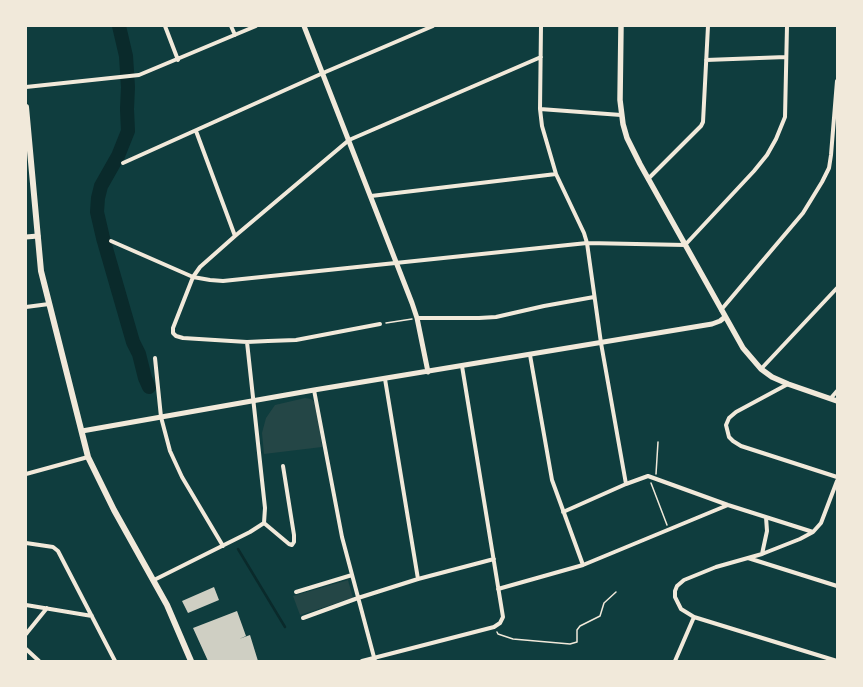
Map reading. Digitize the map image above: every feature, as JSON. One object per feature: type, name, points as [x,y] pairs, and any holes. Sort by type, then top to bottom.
[{"type":"main road","points":[[621,26],[620,100],[623,124],[633,151],[725,317],[743,348],[761,369],[772,377],[788,384],[837,401]]},
{"type":"main road","points":[[26,107],[41,271],[88,456],[114,510],[167,605],[191,661]]},
{"type":"street","points":[[165,26],[178,60]]},
{"type":"street","points":[[231,26],[235,35]]},
{"type":"street","points":[[26,87],[127,77],[147,73],[256,26]]},
{"type":"street","points":[[304,26],[417,318],[428,372]]},
{"type":"street","points":[[124,163],[323,73],[433,26]]},
{"type":"street","points":[[541,26],[540,109],[542,126],[556,174],[584,233],[587,243],[601,343],[626,484]]},
{"type":"street","points":[[648,179],[701,126],[703,122],[705,116],[708,26]]},
{"type":"street","points":[[111,241],[193,277],[223,281],[587,243],[685,245],[754,171],[767,155],[776,139],[785,117],[787,26]]},
{"type":"street","points":[[706,60],[786,57]]},
{"type":"street","points":[[380,324],[296,340],[247,342],[183,338],[176,336],[173,333],[173,328],[193,277],[200,267],[349,140],[541,58]]},
{"type":"street","points":[[721,310],[803,213],[822,182],[829,168],[832,155],[837,81]]},
{"type":"street","points":[[540,109],[621,115]]},
{"type":"street","points":[[196,130],[235,236]]},
{"type":"street","points":[[371,196],[556,174]]},
{"type":"street","points":[[26,237],[38,236]]},
{"type":"street","points":[[761,369],[837,288]]},
{"type":"street","points":[[417,318],[496,317],[594,297]]},
{"type":"street","points":[[26,307],[49,304]]},
{"type":"street","points":[[82,431],[314,390],[712,324],[725,317]]},
{"type":"street","points":[[247,342],[265,508],[264,523]]},
{"type":"street","points":[[530,355],[552,480],[583,565]]},
{"type":"street","points":[[155,358],[161,417],[170,452],[182,477],[223,546]]},
{"type":"street","points":[[362,661],[375,659],[494,627],[500,623],[503,617],[462,366]]},
{"type":"street","points":[[385,379],[418,579]]},
{"type":"street","points":[[788,384],[736,412],[729,418],[726,425],[729,437],[733,442],[741,446],[837,478]]},
{"type":"street","points":[[314,390],[342,538],[375,659]]},
{"type":"street","points":[[831,398],[837,391]]},
{"type":"street","points":[[26,474],[88,456]]},
{"type":"street","points":[[264,523],[292,545],[294,542],[294,535],[283,466]]},
{"type":"street","points":[[563,512],[626,484],[648,476],[728,506],[812,532]]},
{"type":"street","points":[[837,481],[821,523],[812,532],[800,539],[762,554],[716,567],[684,580],[677,586],[675,591],[678,604],[681,608],[694,617],[837,661]]},
{"type":"street","points":[[498,589],[583,565],[728,506]]},
{"type":"street","points":[[762,554],[767,531],[766,517]]},
{"type":"street","points":[[154,580],[223,546],[264,523]]},
{"type":"street","points":[[26,543],[53,548],[58,551],[115,661]]},
{"type":"street","points":[[747,558],[837,586]]},
{"type":"street","points":[[303,618],[358,598],[418,579],[494,559]]},
{"type":"street","points":[[296,592],[352,575]]},
{"type":"street","points":[[26,605],[92,616]]},
{"type":"street","points":[[26,634],[47,608]]},
{"type":"street","points":[[675,661],[694,617]]},
{"type":"street","points":[[26,649],[39,661]]},
{"type":"path","points":[[380,324],[417,318]]},
{"type":"path","points":[[656,478],[658,442]]},
{"type":"path","points":[[648,476],[669,531]]},
{"type":"path","points":[[494,627],[498,634],[513,639],[570,644],[577,642],[577,630],[580,626],[600,616],[604,603],[616,592]]},
{"type":"shaded area","points":[[305,398],[311,399],[316,403],[322,447],[264,454],[262,433],[266,418],[275,405]]},
{"type":"shaded area","points":[[348,580],[353,598],[300,615],[293,596]]},
{"type":"building","points":[[214,587],[219,600],[188,613],[182,601]]},
{"type":"building","points":[[237,611],[246,636],[239,639],[250,635],[258,661],[208,661],[193,628]]},
{"type":"waterway","points":[[119,26],[126,56],[128,131],[118,156],[101,186],[97,212],[133,342],[139,354],[145,378],[149,387]]},
{"type":"waterway","points":[[238,549],[285,627]]}]
